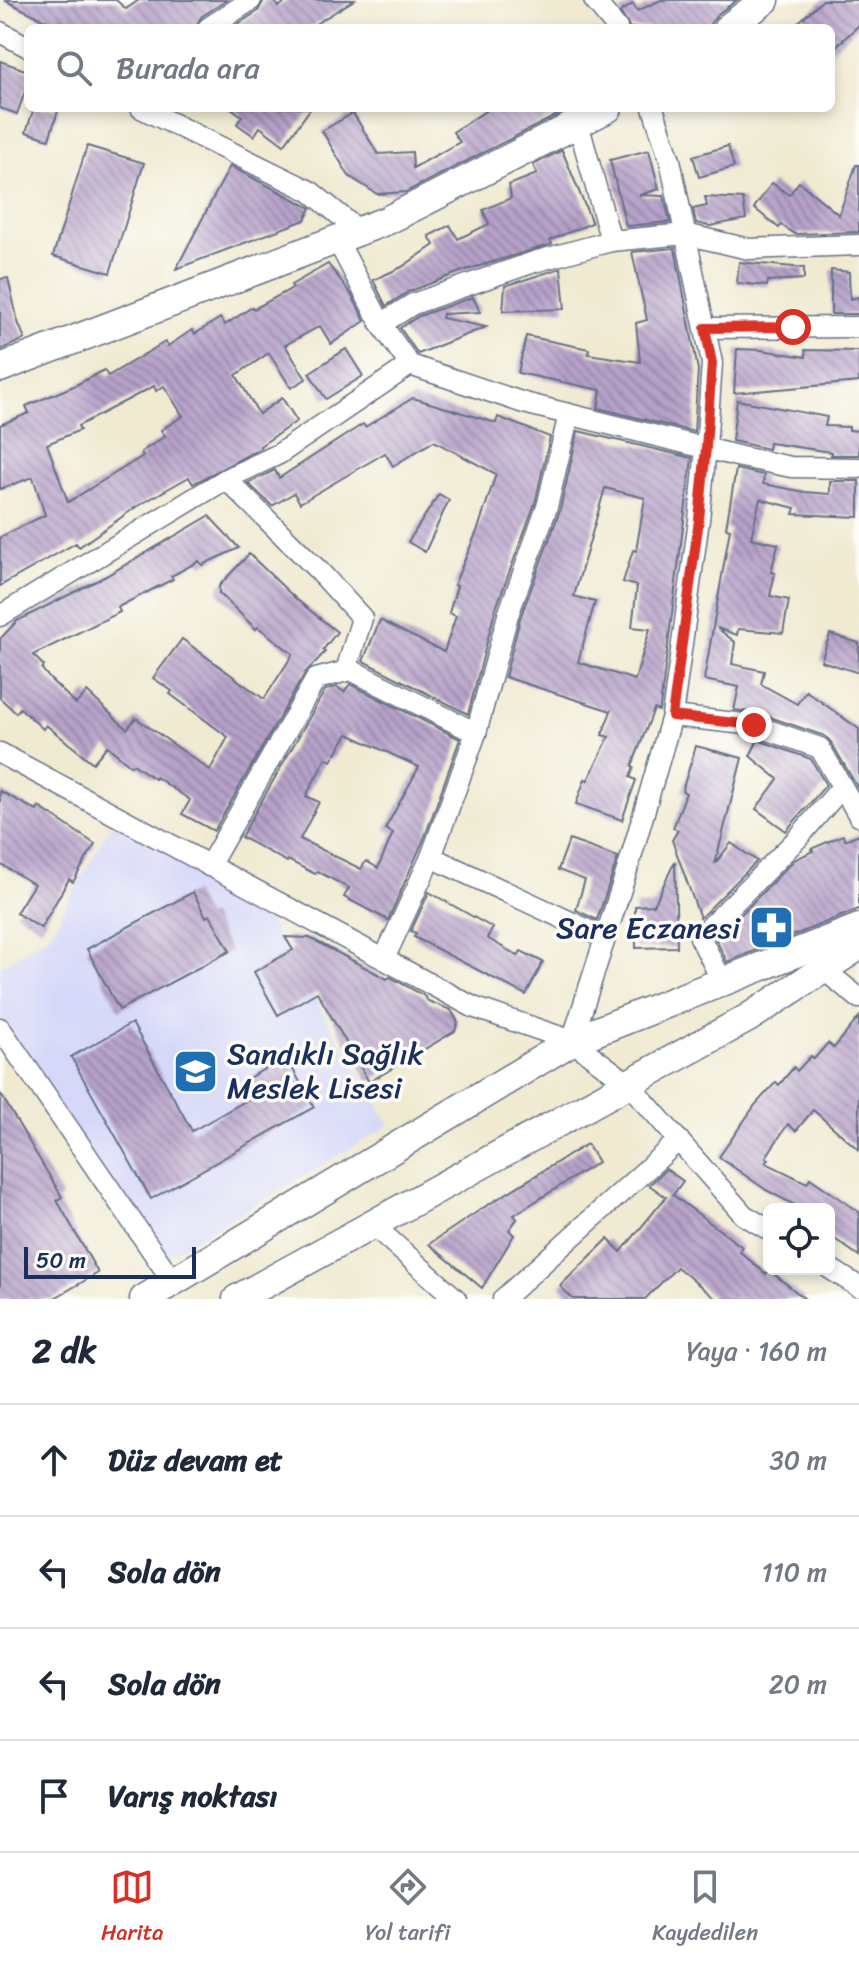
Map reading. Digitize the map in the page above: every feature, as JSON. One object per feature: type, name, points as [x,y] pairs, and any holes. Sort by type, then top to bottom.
[{"type":"street","points":[[214,24],[251,0]]},
{"type":"street","points":[[594,0],[614,24]]},
{"type":"street","points":[[733,24],[765,0]]},
{"type":"street","points":[[0,32],[24,45]]},
{"type":"street","points":[[149,112],[310,191],[348,235],[381,324],[410,365],[524,403],[706,448],[791,467],[859,468]]},
{"type":"street","points":[[0,368],[388,220],[600,112]]},
{"type":"street","points":[[572,1041],[672,716],[706,448],[712,363],[670,160],[654,112]]},
{"type":"street","points":[[578,123],[611,241]]},
{"type":"street","points":[[381,324],[413,304],[534,262],[611,241],[685,234],[749,249],[859,245]]},
{"type":"street","points":[[705,328],[859,327]]},
{"type":"street","points":[[0,616],[226,479],[279,454],[410,365]]},
{"type":"street","points":[[384,959],[431,857],[476,733],[508,615],[547,507],[569,414]]},
{"type":"street","points":[[226,479],[362,618],[346,671]]},
{"type":"street","points":[[209,866],[316,679],[351,670],[476,733]]},
{"type":"street","points":[[672,716],[754,725],[820,748],[859,816]]},
{"type":"street","points":[[0,753],[473,1007],[572,1041],[629,1084],[744,1215],[763,1226]]},
{"type":"street","points":[[722,981],[700,937],[788,849],[842,787]]},
{"type":"street","points":[[431,857],[605,938]]},
{"type":"street","points":[[144,1299],[572,1041],[859,928]]},
{"type":"street","points":[[237,1299],[748,1018],[859,946]]},
{"type":"street","points":[[824,970],[859,998]]},
{"type":"street","points":[[0,1028],[174,1283]]},
{"type":"street","points":[[503,1299],[679,1140]]},
{"type":"street","points":[[373,1225],[456,1299]]},
{"type":"street","points":[[835,1272],[859,1287]]},
{"type":"shaded area","name":"Sandıklı Sağlık Meslek Lisesi","points":[[113,821],[250,891],[390,1125],[156,1262],[0,1017],[0,967],[50,934]]},
{"type":"building","points":[[4,0],[116,0],[126,9],[139,0],[227,0],[201,17],[197,24],[53,24]]},
{"type":"building","points":[[264,0],[274,0],[278,7],[289,0],[354,0],[315,24],[238,24],[258,11]]},
{"type":"building","points":[[661,0],[737,0],[710,24],[628,24],[620,12],[633,4],[637,11]]},
{"type":"building","points":[[823,0],[859,0],[859,25],[835,47],[835,24],[796,24]]},
{"type":"building","points":[[0,61],[24,70],[24,94],[17,114],[0,108]]},
{"type":"building","points":[[33,112],[58,112],[49,139],[26,132]]},
{"type":"building","points":[[236,112],[308,112],[284,145],[260,127],[254,136],[237,124],[242,116]]},
{"type":"building","points":[[484,112],[563,112],[406,192],[377,194],[349,176],[322,131],[353,113],[378,154],[412,152],[413,168],[460,142],[453,132]]},
{"type":"building","points":[[87,146],[144,163],[110,273],[53,256]]},
{"type":"building","points":[[728,146],[734,167],[699,177],[693,156]]},
{"type":"building","points":[[562,150],[592,223],[550,240],[552,244],[463,271],[408,292],[386,306],[373,280],[402,267],[434,245],[429,236],[450,225],[458,239],[489,224],[483,210],[511,198],[509,185],[537,174],[533,165]]},
{"type":"building","points":[[649,150],[659,189],[639,195],[664,196],[670,222],[626,226],[610,160]]},
{"type":"building","points":[[856,165],[859,165],[859,232],[795,234],[781,225],[779,228],[754,208],[772,183],[789,195],[799,182],[839,215]]},
{"type":"building","points":[[230,166],[311,208],[305,220],[176,269]]},
{"type":"building","points":[[705,197],[743,199],[746,219],[710,226],[696,223],[693,209],[707,206]]},
{"type":"building","points":[[675,248],[698,370],[694,432],[598,408],[601,390],[518,373],[526,336],[589,349],[588,354],[640,362],[636,323],[647,320],[632,252]]},
{"type":"building","points":[[739,262],[804,268],[804,279],[768,281],[767,286],[737,283]]},
{"type":"building","points":[[328,264],[351,294],[365,321],[331,344],[320,326],[285,345],[306,379],[291,388],[269,353],[236,375],[259,414],[282,398],[297,421],[261,448],[193,484],[189,477],[136,507],[79,547],[76,543],[0,586],[0,537],[45,515],[33,477],[0,489],[0,425],[29,413],[26,406],[104,370],[108,376],[165,342],[168,346],[192,330],[195,334],[220,318],[225,325],[252,307],[254,309],[293,288],[291,285]],"holes":[[[154,386],[156,391],[164,386],[183,416],[161,430],[165,436],[141,452],[143,456],[68,502],[47,444],[80,430],[78,426]]]},
{"type":"building","points":[[561,268],[565,309],[503,311],[505,286]]},
{"type":"building","points":[[831,270],[849,272],[850,299],[859,297],[859,314],[831,314]]},
{"type":"building","points":[[8,278],[25,339],[0,350],[0,279]]},
{"type":"building","points":[[473,297],[480,312],[443,314],[442,318],[486,327],[418,354],[400,328],[419,316]]},
{"type":"building","points":[[346,349],[363,376],[326,399],[309,373]]},
{"type":"building","points":[[737,349],[806,357],[805,350],[859,351],[859,382],[734,393]]},
{"type":"building","points":[[413,398],[496,423],[498,417],[550,437],[535,503],[495,611],[468,714],[363,661],[380,620],[444,652],[456,616],[449,613],[457,586],[454,585],[478,529],[496,474],[434,441],[393,466],[385,453],[300,503],[294,493],[272,506],[248,483],[275,470],[279,478],[363,424],[365,427]]},
{"type":"building","points":[[737,400],[827,417],[825,426],[849,427],[849,430],[859,431],[859,455],[831,455],[831,452],[769,443],[768,449],[732,441]]},
{"type":"building","points":[[578,431],[692,458],[660,707],[659,711],[654,709],[632,766],[630,777],[636,780],[622,820],[576,804],[585,779],[588,780],[609,737],[602,735],[611,711],[505,677],[520,619],[560,510]],"holes":[[[605,488],[645,498],[636,551],[633,550],[623,582],[637,586],[632,627],[650,629],[635,680],[578,662],[595,602],[574,596]]]},
{"type":"building","points":[[736,469],[764,475],[763,484],[805,492],[830,494],[830,481],[859,481],[859,517],[793,514],[795,508],[760,499],[751,538],[778,544],[771,572],[775,573],[770,596],[789,600],[783,633],[738,629],[737,635],[717,628],[735,642],[732,664],[764,671],[761,684],[797,704],[806,691],[859,729],[859,790],[825,736],[758,713],[734,710],[739,687],[704,680],[730,529],[726,528]]},
{"type":"building","points":[[439,494],[449,500],[425,552],[408,542]]},
{"type":"building","points":[[209,516],[239,548],[202,565],[199,561],[171,576],[173,579],[118,607],[120,612],[33,655],[44,666],[42,669],[50,679],[76,704],[87,692],[127,729],[136,718],[210,770],[228,737],[153,678],[182,639],[264,699],[293,654],[258,627],[256,629],[219,593],[219,586],[249,554],[296,599],[337,632],[323,650],[325,652],[305,673],[214,831],[182,814],[190,800],[156,777],[133,764],[131,766],[107,746],[93,763],[46,725],[43,729],[20,708],[16,713],[0,698],[0,639],[17,621],[106,576]]},
{"type":"building","points":[[830,634],[859,643],[859,673],[821,661]]},
{"type":"building","points":[[350,684],[460,739],[424,839],[388,920],[344,897],[349,888],[317,871],[315,874],[287,862],[241,837],[325,690],[337,687],[344,692]],"holes":[[[348,734],[419,767],[385,829],[393,833],[378,868],[366,861],[361,869],[300,839],[319,802],[306,796],[326,758],[331,761]]]},
{"type":"building","points":[[758,740],[811,759],[826,785],[786,831],[756,809],[778,779],[750,756]]},
{"type":"building","points":[[696,746],[742,758],[715,864],[731,843],[757,861],[700,918],[672,840],[678,830],[673,828],[686,793],[682,791]]},
{"type":"building","points":[[0,791],[37,811],[39,807],[95,844],[73,882],[69,879],[41,928],[16,913],[34,884],[0,864]]},
{"type":"building","points":[[859,834],[859,909],[727,962],[716,940],[794,860],[843,835],[845,840]]},
{"type":"building","points":[[569,840],[618,857],[597,920],[576,910],[585,880],[558,870]]},
{"type":"building","points":[[675,861],[677,947],[636,948],[635,906],[654,905]]},
{"type":"building","points":[[193,892],[230,951],[119,1010],[87,949]]},
{"type":"building","points":[[429,892],[493,928],[487,938],[518,956],[521,951],[543,962],[526,995],[414,937],[416,933],[411,931]]},
{"type":"building","points":[[285,937],[310,938],[387,979],[390,977],[428,1001],[451,1010],[458,1022],[455,1031],[369,1082],[317,992],[278,1015],[254,972],[293,950]]},
{"type":"building","points":[[859,1017],[859,1150],[813,1110],[796,1131],[788,1124],[766,1157],[769,1159],[766,1163],[807,1183],[810,1178],[859,1212],[859,1256],[835,1239],[835,1203],[791,1203],[719,1157],[755,1105],[776,1082],[779,1085],[794,1067],[797,1071],[811,1056],[814,1059],[828,1043],[834,1048]]},
{"type":"building","points":[[132,1023],[192,1131],[254,1096],[245,1080],[286,1057],[314,1107],[151,1199],[71,1057]]},
{"type":"building","points":[[0,1093],[62,1197],[57,1200],[98,1273],[53,1299],[0,1299]]},
{"type":"building","points":[[587,1144],[598,1162],[514,1215],[517,1219],[509,1230],[514,1235],[482,1288],[429,1244],[486,1206]]},
{"type":"building","points":[[666,1169],[683,1181],[673,1195],[742,1247],[739,1251],[763,1271],[763,1275],[775,1275],[805,1299],[716,1299],[677,1267],[645,1299],[573,1299],[560,1286],[608,1239],[621,1252],[666,1197],[649,1185]]},
{"type":"place","name":"Sare Eczanesi","points":[[771,928]]},
{"type":"place","name":"Sandıklı Sağlık Meslek Lisesi","points":[[196,1071]]},
{"type":"route","points":[[754,725],[672,716],[706,448],[712,363],[705,328],[793,327]]}]
